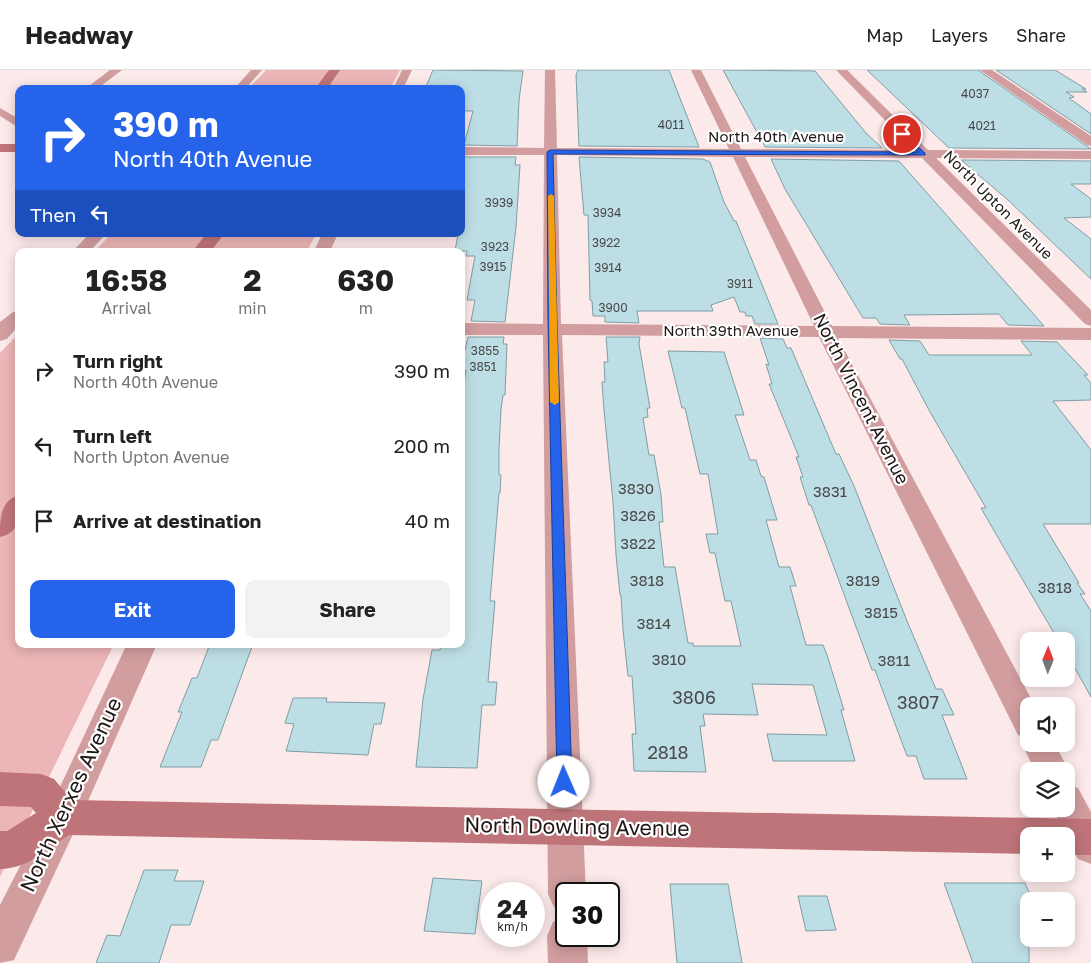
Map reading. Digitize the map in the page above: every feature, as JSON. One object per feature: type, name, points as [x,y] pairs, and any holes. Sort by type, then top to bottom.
[{"type":"street","points":[[96,85],[117,70]]},
{"type":"street","points":[[243,85],[257,70]]},
{"type":"street","points":[[324,85],[335,70]]},
{"type":"street","points":[[400,85],[407,70]]},
{"type":"street","points":[[550,70],[553,330],[567,882]]},
{"type":"street","name":"North Vincent Avenue","points":[[696,70],[826,332],[1020,709]]},
{"type":"street","name":"North Upton Avenue","points":[[841,70],[1091,320]]},
{"type":"street","points":[[985,70],[1091,142]]},
{"type":"street","points":[[0,112],[15,122]]},
{"type":"street","points":[[1,148],[15,139]]},
{"type":"street","points":[[1,148],[15,148]]},
{"type":"street","name":"North 40th Avenue","points":[[465,151],[1091,155]]},
{"type":"street","points":[[84,248],[95,237]]},
{"type":"street","points":[[204,248],[213,237]]},
{"type":"street","name":"North 39th Avenue","points":[[465,329],[1091,334]]},
{"type":"street","points":[[0,528],[15,508]]},
{"type":"street","name":"North Xerxes Avenue","points":[[0,946],[63,816],[140,648]]},
{"type":"street","points":[[0,789],[41,791],[63,816],[13,850],[0,850]]},
{"type":"street","points":[[1075,815],[1089,840]]},
{"type":"street","name":"North Dowling Avenue","points":[[63,816],[1089,840]]},
{"type":"street","points":[[567,947],[568,963]]},
{"type":"shaded area","points":[[266,70],[400,70],[392,85],[252,85]]},
{"type":"shaded area","points":[[108,237],[314,237],[309,248],[98,248]]},
{"type":"shaded area","points":[[15,337],[15,648],[112,648],[0,877],[0,353]]},
{"type":"building","points":[[433,70],[523,71],[519,100],[517,146],[465,145],[473,111],[465,111],[465,85],[427,85]]},
{"type":"building","points":[[578,70],[669,70],[699,147],[579,146],[576,75]]},
{"type":"building","points":[[723,70],[815,71],[866,133],[882,148],[765,147]]},
{"type":"building","points":[[867,70],[978,70],[1091,149],[949,148]]},
{"type":"building","points":[[996,70],[1055,70],[1086,89],[1082,89],[1087,92],[1066,92],[1074,97],[1069,98],[1091,114],[1091,134]]},
{"type":"building","points":[[465,157],[516,157],[515,165],[520,165],[516,227],[505,322],[471,321],[475,300],[467,300],[475,256],[466,256],[467,251],[465,251],[465,248],[456,248],[457,237],[465,237]]},
{"type":"building","points":[[579,157],[703,159],[710,162],[724,202],[734,221],[736,221],[778,324],[755,324],[752,316],[746,316],[745,312],[740,312],[734,297],[711,305],[713,311],[637,311],[639,323],[605,322],[605,316],[593,316],[592,301],[590,300],[588,215],[584,215]]},
{"type":"building","points":[[771,159],[899,161],[1044,326],[1008,325],[999,314],[904,315],[910,325],[880,324],[876,318],[863,318],[785,189]]},
{"type":"building","points":[[961,160],[1091,161],[1091,184],[1071,184],[1091,199],[1091,217],[1064,218],[1091,239],[1091,279],[1008,200]]},
{"type":"building","points":[[468,337],[504,337],[503,344],[507,344],[505,395],[503,395],[501,409],[499,448],[500,493],[490,601],[495,601],[488,682],[497,682],[495,705],[482,705],[477,768],[416,767],[423,699],[432,650],[465,648],[465,350]]},
{"type":"building","points":[[606,337],[640,337],[639,344],[650,408],[647,408],[648,417],[643,418],[649,455],[654,455],[661,495],[663,522],[659,522],[664,567],[675,567],[688,643],[693,643],[693,646],[741,646],[731,601],[725,601],[715,553],[710,553],[706,534],[718,534],[708,474],[700,474],[685,408],[682,408],[668,351],[724,352],[744,415],[735,415],[750,460],[756,460],[761,476],[764,477],[777,520],[766,520],[779,567],[790,567],[796,586],[790,586],[806,645],[823,645],[827,655],[844,710],[841,710],[855,761],[773,761],[767,734],[827,735],[813,685],[752,684],[758,715],[703,714],[705,726],[700,726],[706,772],[634,771],[632,734],[636,734],[632,676],[628,676],[623,630],[602,382],[605,382],[604,362],[608,362]]},
{"type":"building","points":[[760,338],[783,339],[787,348],[791,348],[836,454],[839,454],[854,486],[936,689],[942,689],[954,715],[942,715],[967,779],[924,779],[916,756],[907,756],[875,670],[872,670],[811,505],[809,505],[800,477],[803,477],[796,457],[799,457],[769,384],[772,384],[766,364],[769,365]]},
{"type":"building","points":[[889,340],[920,341],[929,355],[1032,355],[1021,341],[1057,342],[1088,375],[1084,375],[1091,383],[1091,400],[1053,401],[1091,450],[1091,524],[1043,524],[1079,583],[1077,583],[1085,594],[1080,594],[1091,611],[1091,697],[1075,668],[1075,632],[1053,632],[981,508],[986,508],[930,412],[902,359],[900,359]]},
{"type":"building","points":[[208,648],[252,648],[218,740],[211,740],[201,767],[160,767],[182,712],[178,712],[192,678],[197,678]]},
{"type":"building","points":[[293,698],[327,698],[326,702],[385,703],[381,724],[374,724],[368,755],[286,751],[294,724],[285,723]]},
{"type":"building","points":[[144,870],[178,870],[174,881],[204,881],[190,925],[171,925],[159,963],[96,963],[107,935],[120,936]]},
{"type":"building","points":[[433,878],[482,881],[480,882],[475,934],[424,931]]},
{"type":"building","points":[[944,883],[1025,883],[1029,892],[1020,892],[1020,947],[1029,947],[1029,963],[973,963]]},
{"type":"building","points":[[670,884],[728,884],[742,963],[677,963]]},
{"type":"building","points":[[798,896],[827,896],[836,930],[806,931]]},
{"type":"slow traffic","points":[[551,196],[555,402]]},
{"type":"route","points":[[564,782],[552,322],[550,152],[923,154],[902,134]]}]
